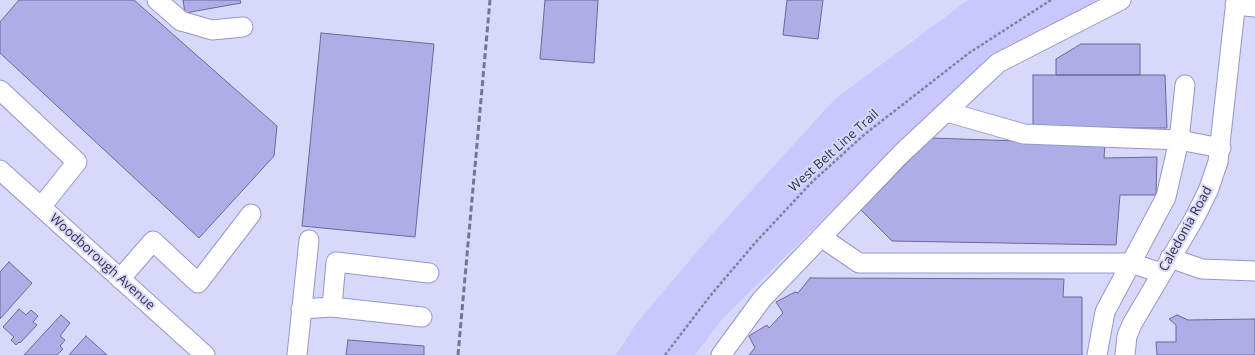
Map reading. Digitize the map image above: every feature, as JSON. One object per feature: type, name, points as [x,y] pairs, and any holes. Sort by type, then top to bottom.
[{"type":"street","points":[[157,0],[181,21],[212,30],[243,26]]},
{"type":"street","points":[[721,355],[762,299],[901,154],[998,63],[1121,0]]},
{"type":"street","points":[[1235,2],[1255,7]]},
{"type":"street","name":"Caledonia Road","points":[[1125,355],[1128,336],[1132,324],[1204,200],[1217,167],[1221,148],[1235,2]]},
{"type":"street","points":[[1097,355],[1105,312],[1166,197],[1179,140],[1185,86]]},
{"type":"street","points":[[0,90],[77,162],[41,207]]},
{"type":"street","points":[[947,112],[1024,134],[1179,140],[1221,148]]},
{"type":"street","name":"Woodborough Avenue","points":[[0,170],[204,355]]},
{"type":"street","points":[[120,279],[153,241],[198,283],[251,214]]},
{"type":"street","points":[[821,237],[859,262],[1131,263],[1202,269],[1255,271]]},
{"type":"street","points":[[297,355],[309,240]]},
{"type":"street","points":[[332,308],[336,262],[429,274]]},
{"type":"street","points":[[301,309],[332,308],[422,317]]},
{"type":"path","name":"West Belt Line Trail","points":[[665,355],[710,296],[755,243],[812,182],[865,134],[969,53],[1051,0]]},
{"type":"shaded area","points":[[968,0],[1095,0],[1084,10],[1038,30],[932,111],[723,318],[695,355],[616,355],[636,324],[712,234],[835,99]]},
{"type":"building","points":[[19,0],[134,0],[277,126],[274,156],[199,238],[0,53],[0,22]]},
{"type":"building","points":[[183,0],[240,0],[241,3],[185,13]]},
{"type":"building","points":[[545,0],[598,0],[594,63],[540,59]]},
{"type":"building","points":[[787,0],[823,0],[818,39],[783,35]]},
{"type":"building","points":[[321,33],[434,44],[415,237],[302,226]]},
{"type":"building","points":[[1081,44],[1140,44],[1140,75],[1056,75],[1056,59]]},
{"type":"building","points":[[1033,75],[1165,75],[1167,128],[1033,128]]},
{"type":"building","points":[[931,138],[1105,144],[1104,158],[1157,157],[1156,195],[1120,195],[1116,245],[892,241],[861,210]]},
{"type":"building","points":[[9,262],[32,283],[0,319],[0,272]]},
{"type":"building","points":[[810,278],[1064,279],[1063,297],[1082,297],[1082,355],[749,355],[755,348],[749,336],[767,325],[769,328],[783,313],[776,302],[795,292],[798,293]]},
{"type":"building","points":[[19,309],[26,315],[31,310],[38,316],[33,322],[37,325],[20,343],[19,342],[16,345],[11,340],[14,337],[3,327]]},
{"type":"building","points":[[61,315],[70,323],[60,336],[65,340],[60,346],[63,349],[57,355],[24,355]]},
{"type":"building","points":[[1177,315],[1188,320],[1255,319],[1255,355],[1157,355],[1156,342],[1176,342],[1176,325],[1169,319]]},
{"type":"building","points":[[86,336],[107,355],[69,355]]},
{"type":"building","points":[[348,340],[424,346],[424,355],[346,355]]},
{"type":"railway","points":[[458,355],[490,0]]}]
